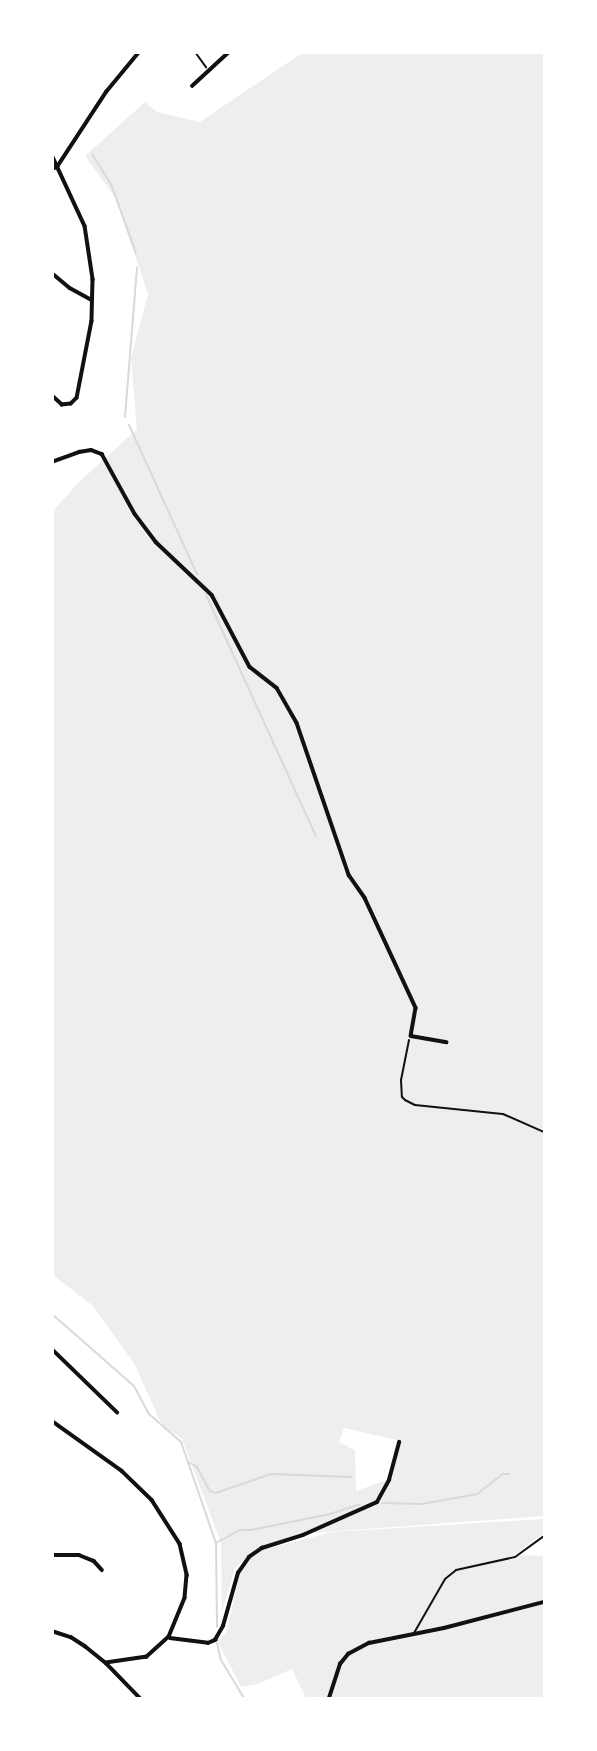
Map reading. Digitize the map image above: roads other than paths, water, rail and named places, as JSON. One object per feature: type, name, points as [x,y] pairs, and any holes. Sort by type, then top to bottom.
[{"type":"street","points":[[55,168],[106,92],[139,52]]},
{"type":"street","points":[[192,86],[229,52]]},
{"type":"street","points":[[52,155],[55,168],[85,226],[93,279],[92,321],[77,398],[71,404],[62,405],[52,396]]},
{"type":"street","points":[[52,272],[70,288],[92,300]]},
{"type":"street","points":[[52,462],[91,450],[102,454],[156,542],[212,595],[250,667],[277,688],[297,723],[349,875],[365,898],[416,1008],[411,1035],[446,1042]]},
{"type":"street","points":[[52,1349],[117,1412]]},
{"type":"street","points":[[52,1421],[122,1471],[152,1500],[169,1521],[180,1544],[187,1575],[186,1598],[169,1637],[148,1657],[106,1663]]},
{"type":"street","points":[[169,1637],[208,1643],[215,1640],[223,1626],[238,1573],[249,1558],[262,1548],[303,1535],[377,1502],[389,1480],[400,1442]]},
{"type":"street","points":[[52,1555],[79,1555],[94,1561],[102,1570]]},
{"type":"street","points":[[329,1699],[335,1675],[348,1654],[369,1643],[544,1602]]},
{"type":"street","points":[[52,1631],[71,1637],[106,1663],[140,1699]]},
{"type":"lane","points":[[414,1634],[434,1595],[445,1579],[456,1570],[515,1557],[544,1536]]},
{"type":"waterway","points":[[92,154],[111,184],[136,253]]},
{"type":"waterway","points":[[125,417],[137,267]]},
{"type":"waterway","points":[[129,425],[197,574]]},
{"type":"waterway","points":[[206,595],[316,836]]},
{"type":"waterway","points":[[52,1314],[134,1386],[149,1414],[181,1442],[216,1543],[217,1627]]},
{"type":"waterway","points":[[188,1462],[197,1467],[210,1491],[216,1493],[271,1474],[351,1477]]},
{"type":"waterway","points":[[382,1503],[422,1504],[477,1494],[503,1474],[509,1474]]},
{"type":"waterway","points":[[216,1543],[239,1530],[330,1514],[360,1504]]},
{"type":"waterway","points":[[217,1643],[221,1660],[244,1698]]}]
